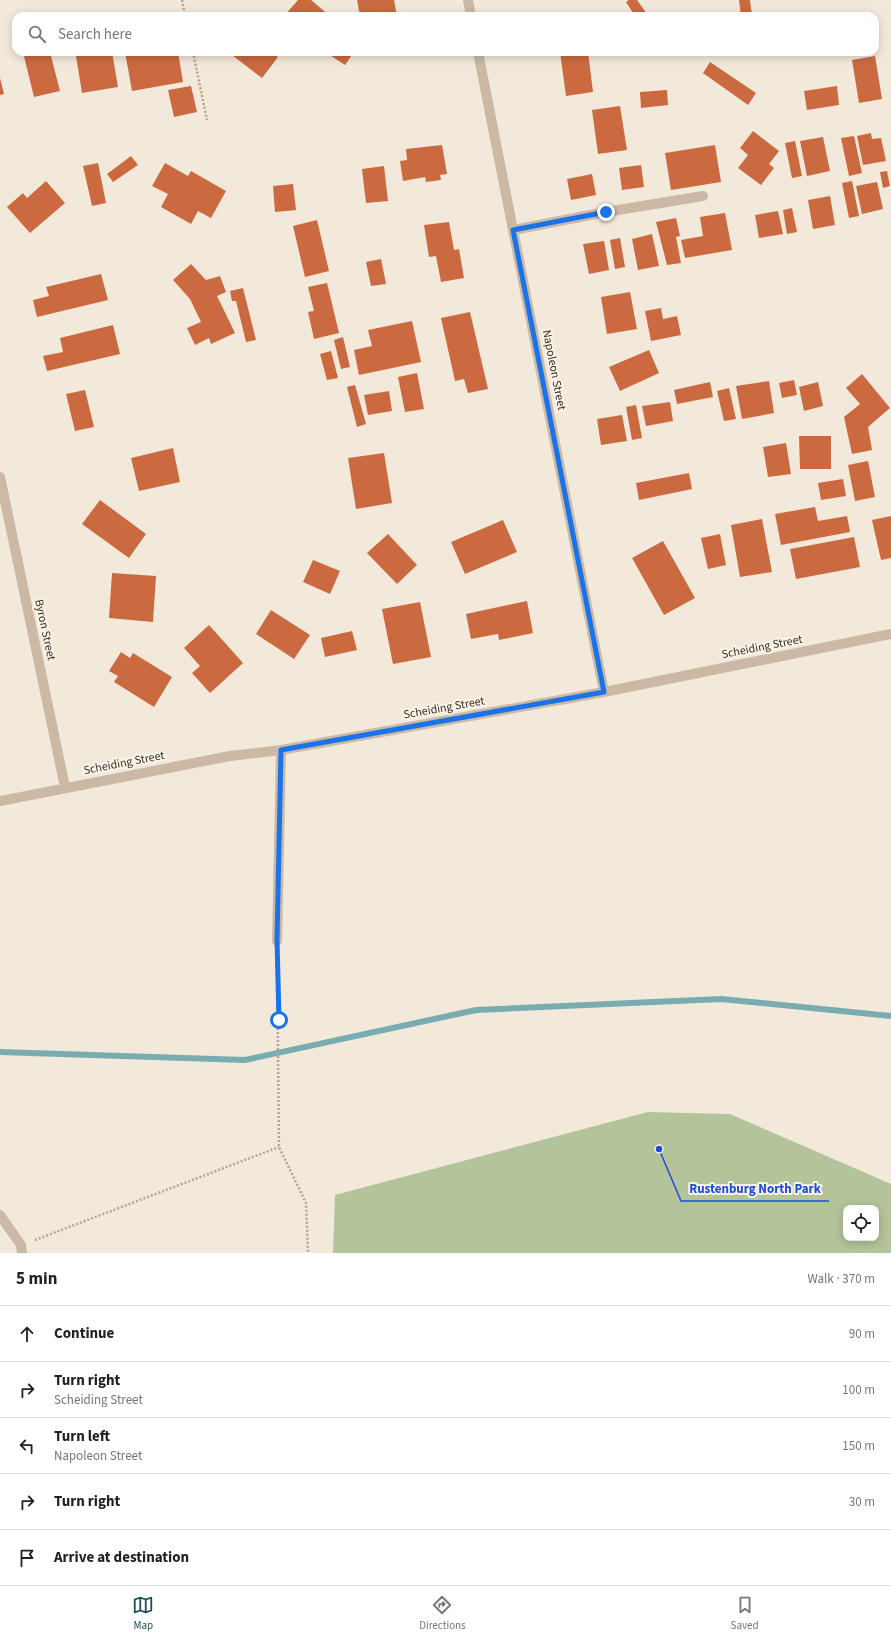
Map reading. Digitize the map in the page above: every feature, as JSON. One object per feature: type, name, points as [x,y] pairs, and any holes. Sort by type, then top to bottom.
[{"type":"street","points":[[468,0],[470,12]]},
{"type":"street","name":"Napoleon Street","points":[[479,56],[604,692]]},
{"type":"street","points":[[513,230],[606,212],[703,196]]},
{"type":"street","name":"Byron Street","points":[[0,477],[65,787]]},
{"type":"street","name":"Scheiding Street","points":[[0,801],[65,787],[230,756],[281,750],[604,692],[891,634]]},
{"type":"street","points":[[277,940],[281,750]]},
{"type":"street","points":[[0,1214],[22,1249]]},
{"type":"path","points":[[182,0],[184,12]]},
{"type":"path","points":[[194,56],[206,120]]},
{"type":"path","points":[[277,940],[279,1020],[279,1147],[306,1203],[308,1253]]},
{"type":"path","points":[[22,1249],[279,1147]]},
{"type":"green space","points":[[648,1112],[730,1114],[891,1184],[891,1253],[333,1253],[335,1195]]},
{"type":"building","points":[[298,0],[311,0],[325,12],[288,12]]},
{"type":"building","points":[[357,0],[394,0],[396,12],[359,12]]},
{"type":"building","points":[[629,0],[637,0],[646,12],[632,12],[626,2]]},
{"type":"building","points":[[739,0],[750,0],[752,12],[740,12]]},
{"type":"building","points":[[24,56],[51,56],[60,91],[34,97]]},
{"type":"building","points":[[76,56],[113,56],[118,87],[82,93]]},
{"type":"building","points":[[126,56],[179,56],[183,82],[132,91]]},
{"type":"building","points":[[233,56],[278,57],[262,78]]},
{"type":"building","points":[[331,56],[351,56],[345,65]]},
{"type":"building","points":[[561,56],[588,56],[593,92],[566,96]]},
{"type":"building","points":[[875,56],[882,99],[859,103],[852,60]]},
{"type":"building","points":[[710,62],[756,93],[748,105],[703,73]]},
{"type":"building","points":[[0,78],[4,94],[0,95]]},
{"type":"building","points":[[191,86],[197,112],[174,117],[168,90]]},
{"type":"building","points":[[837,86],[839,105],[807,110],[804,91]]},
{"type":"building","points":[[667,90],[668,105],[641,108],[640,92]]},
{"type":"building","points":[[620,106],[627,150],[598,154],[592,110]]},
{"type":"building","points":[[753,131],[779,151],[769,164],[774,168],[761,185],[738,168],[748,155],[740,148]]},
{"type":"building","points":[[871,133],[872,139],[881,138],[886,161],[863,165],[857,136]]},
{"type":"building","points":[[854,136],[862,173],[849,176],[841,138]]},
{"type":"building","points":[[823,137],[830,171],[807,176],[800,141]]},
{"type":"building","points":[[795,141],[802,176],[792,178],[785,143]]},
{"type":"building","points":[[442,145],[447,174],[440,175],[441,180],[426,182],[425,177],[403,181],[400,161],[407,160],[406,149]]},
{"type":"building","points":[[715,145],[721,182],[671,190],[665,153]]},
{"type":"building","points":[[131,156],[138,165],[113,182],[107,174]]},
{"type":"building","points":[[98,163],[106,203],[92,206],[83,166]]},
{"type":"building","points":[[165,163],[188,176],[191,171],[226,191],[211,218],[198,211],[191,224],[161,207],[168,194],[152,186]]},
{"type":"building","points":[[641,165],[644,187],[622,190],[619,168]]},
{"type":"building","points":[[384,166],[388,201],[366,203],[362,169]]},
{"type":"building","points":[[887,171],[890,186],[883,188],[880,172]]},
{"type":"building","points":[[592,174],[596,195],[571,200],[567,179]]},
{"type":"building","points":[[46,181],[65,203],[30,233],[7,207],[23,193],[27,198]]},
{"type":"building","points":[[852,181],[859,216],[849,218],[842,183]]},
{"type":"building","points":[[877,182],[883,209],[862,214],[856,186]]},
{"type":"building","points":[[293,184],[296,210],[275,212],[273,186]]},
{"type":"building","points":[[830,196],[835,225],[813,229],[808,200]]},
{"type":"building","points":[[792,208],[797,232],[787,234],[783,210]]},
{"type":"building","points":[[778,211],[783,234],[759,238],[755,215]]},
{"type":"building","points":[[725,213],[732,250],[685,258],[681,240],[703,236],[700,217]]},
{"type":"building","points":[[676,218],[680,236],[676,237],[681,263],[667,265],[656,222]]},
{"type":"building","points":[[317,220],[329,271],[305,277],[293,226]]},
{"type":"building","points":[[449,222],[454,250],[459,249],[464,278],[441,282],[436,256],[429,257],[424,225]]},
{"type":"building","points":[[652,234],[659,266],[638,270],[632,239]]},
{"type":"building","points":[[620,238],[625,267],[615,269],[610,240]]},
{"type":"building","points":[[604,241],[609,270],[589,274],[583,244]]},
{"type":"building","points":[[381,259],[386,284],[371,286],[366,262]]},
{"type":"building","points":[[191,264],[206,280],[220,276],[226,292],[217,296],[235,333],[211,344],[209,338],[195,345],[187,328],[201,322],[190,299],[173,280]]},
{"type":"building","points":[[101,274],[108,300],[37,317],[33,300],[49,296],[46,287]]},
{"type":"building","points":[[327,283],[339,333],[314,339],[308,312],[314,311],[308,287]]},
{"type":"building","points":[[243,288],[256,340],[246,342],[236,301],[232,301],[230,291]]},
{"type":"building","points":[[630,292],[637,329],[607,334],[601,297]]},
{"type":"building","points":[[661,308],[663,319],[677,316],[681,335],[651,341],[645,311]]},
{"type":"building","points":[[470,312],[488,389],[468,393],[464,379],[455,381],[441,318]]},
{"type":"building","points":[[412,321],[421,362],[359,375],[354,350],[372,346],[368,330]]},
{"type":"building","points":[[113,325],[120,354],[47,371],[43,356],[63,352],[60,338]]},
{"type":"building","points":[[343,337],[350,367],[341,369],[334,340]]},
{"type":"building","points":[[649,350],[659,373],[620,391],[609,367]]},
{"type":"building","points":[[331,351],[338,378],[327,380],[320,354]]},
{"type":"building","points":[[417,373],[424,409],[405,412],[398,377]]},
{"type":"building","points":[[862,374],[890,408],[868,427],[872,450],[852,454],[844,417],[860,404],[846,388]]},
{"type":"building","points":[[794,380],[797,395],[782,398],[779,383]]},
{"type":"building","points":[[769,381],[774,413],[742,419],[736,386]]},
{"type":"building","points":[[710,382],[713,397],[677,404],[674,390]]},
{"type":"building","points":[[818,382],[823,406],[804,411],[799,387]]},
{"type":"building","points":[[355,385],[366,424],[357,427],[347,387]]},
{"type":"building","points":[[729,388],[736,419],[724,421],[717,391]]},
{"type":"building","points":[[85,390],[94,427],[75,431],[66,394]]},
{"type":"building","points":[[389,391],[392,411],[368,415],[364,395]]},
{"type":"building","points":[[670,402],[673,421],[646,426],[642,406]]},
{"type":"building","points":[[636,405],[642,438],[632,440],[626,407]]},
{"type":"building","points":[[622,415],[627,441],[601,445],[597,419]]},
{"type":"building","points":[[799,436],[831,436],[831,469],[800,469]]},
{"type":"building","points":[[786,443],[791,474],[768,477],[763,447]]},
{"type":"building","points":[[173,448],[180,482],[139,491],[131,458]]},
{"type":"building","points":[[384,453],[392,503],[356,509],[348,458]]},
{"type":"building","points":[[868,461],[875,497],[855,501],[848,465]]},
{"type":"building","points":[[689,473],[692,489],[639,500],[636,483]]},
{"type":"building","points":[[843,479],[846,496],[821,500],[818,483]]},
{"type":"building","points":[[100,500],[146,534],[129,558],[82,524]]},
{"type":"building","points":[[815,507],[818,521],[847,516],[850,532],[781,545],[775,514]]},
{"type":"building","points":[[891,516],[891,558],[881,560],[872,520]]},
{"type":"building","points":[[762,519],[772,572],[740,577],[731,525]]},
{"type":"building","points":[[503,520],[517,552],[465,574],[451,542]]},
{"type":"building","points":[[388,534],[417,565],[397,584],[367,553]]},
{"type":"building","points":[[720,534],[726,565],[708,569],[701,538]]},
{"type":"building","points":[[854,537],[860,567],[796,579],[790,549]]},
{"type":"building","points":[[663,541],[695,598],[664,615],[632,558]]},
{"type":"building","points":[[313,560],[340,571],[330,594],[303,582]]},
{"type":"building","points":[[112,573],[156,576],[153,622],[109,618]]},
{"type":"building","points":[[527,601],[533,633],[499,640],[498,634],[471,639],[466,614]]},
{"type":"building","points":[[420,602],[431,657],[393,664],[382,609]]},
{"type":"building","points":[[271,610],[310,635],[294,659],[256,634]]},
{"type":"building","points":[[209,625],[243,663],[210,693],[192,673],[200,666],[184,648]]},
{"type":"building","points":[[352,631],[357,650],[325,657],[321,638]]},
{"type":"building","points":[[121,652],[130,658],[133,653],[172,677],[154,707],[114,682],[118,676],[109,671]]},
{"type":"waterway","points":[[0,1052],[245,1060],[476,1010],[721,999],[891,1016]]},
{"type":"place","name":"Rustenburg North Park","points":[[659,1149]]},
{"type":"route","points":[[279,1020],[277,940],[281,750],[604,692],[513,230],[606,212]]}]
